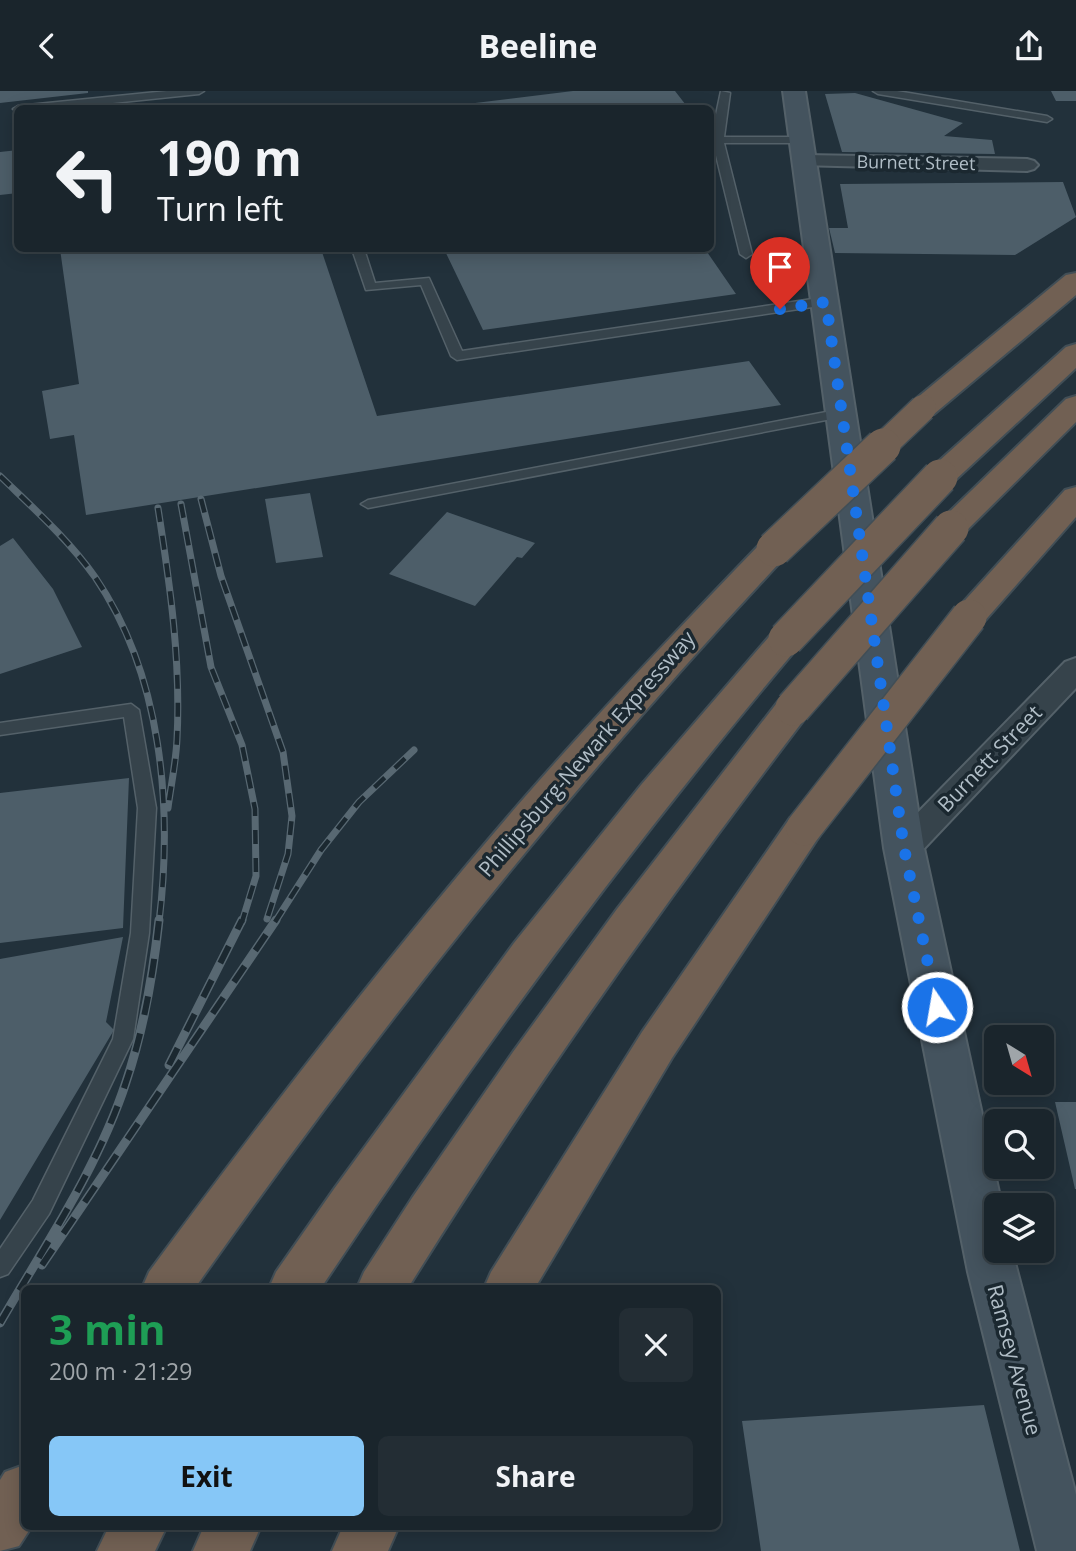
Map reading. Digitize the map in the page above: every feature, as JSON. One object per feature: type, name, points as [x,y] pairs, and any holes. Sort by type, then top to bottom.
[{"type":"highway","name":"Phillipsburg-Newark Expressway","points":[[168,1285],[304,1100],[484,870],[641,690],[774,549],[923,408],[1076,281]]},
{"type":"highway","points":[[295,1285],[386,1150],[558,914],[694,744],[786,639],[940,477],[1076,353]]},
{"type":"highway","points":[[382,1285],[480,1133],[566,1008],[646,896],[793,708],[951,528],[1076,405]]},
{"type":"highway","points":[[510,1285],[657,1045],[804,828],[968,617],[1076,497]]},
{"type":"highway","points":[[0,1527],[21,1496]]},
{"type":"highway","points":[[124,1551],[137,1530]]},
{"type":"highway","points":[[220,1551],[232,1530]]},
{"type":"highway","points":[[359,1551],[370,1530]]},
{"type":"street","name":"Ramsey Avenue","points":[[794,91],[904,848],[992,1272],[1064,1551]]},
{"type":"street","name":"Burnett Street","points":[[804,150],[1027,165]]},
{"type":"street","name":"Burnett Street","points":[[904,848],[1076,669]]},
{"type":"lane","points":[[56,105],[199,91]]},
{"type":"lane","points":[[878,91],[1047,119]]},
{"type":"lane","points":[[725,93],[714,140],[746,254]]},
{"type":"lane","points":[[714,140],[804,150]]},
{"type":"lane","points":[[359,252],[370,287],[425,281],[457,356],[826,302]]},
{"type":"lane","points":[[368,505],[842,413]]},
{"type":"lane","points":[[0,729],[131,710],[147,808],[140,933],[123,1039],[41,1207],[0,1267]]},
{"type":"building","points":[[0,91],[88,91],[88,93],[0,103]]},
{"type":"building","points":[[573,91],[675,91],[686,105],[459,105]]},
{"type":"building","points":[[1051,91],[1076,91],[1076,101],[1056,101]]},
{"type":"building","points":[[855,93],[963,123],[944,136],[992,140],[995,154],[842,152],[825,94]]},
{"type":"building","points":[[14,150],[14,193],[0,195],[0,152]]},
{"type":"building","points":[[1063,182],[1076,217],[1015,255],[835,253],[829,228],[848,228],[840,184]]},
{"type":"building","points":[[60,252],[322,252],[377,416],[749,361],[781,405],[86,515],[74,435],[50,439],[42,391],[79,384]]},
{"type":"building","points":[[445,252],[707,252],[736,294],[483,330]]},
{"type":"building","points":[[310,493],[323,557],[276,563],[265,499]]},
{"type":"building","points":[[447,512],[535,543],[522,558],[517,557],[475,606],[389,574]]},
{"type":"building","points":[[13,538],[53,589],[82,647],[0,674],[0,546]]},
{"type":"building","points":[[129,778],[123,928],[0,943],[0,793]]},
{"type":"building","points":[[123,937],[106,1022],[114,1030],[0,1220],[0,959]]},
{"type":"building","points":[[1055,1102],[1076,1102],[1076,1189],[1075,1189]]},
{"type":"building","points":[[984,1405],[1020,1551],[761,1551],[742,1421]]},
{"type":"railway","points":[[0,476],[85,563],[118,615],[135,656],[148,699],[163,788],[163,878],[159,922]]},
{"type":"railway","points":[[201,499],[221,576],[283,752],[292,816],[288,854],[267,919]]},
{"type":"railway","points":[[181,504],[211,667],[242,745],[255,809],[256,876],[242,922]]},
{"type":"railway","points":[[158,508],[176,652],[178,710],[168,808]]},
{"type":"railway","points":[[275,922],[321,850],[359,802],[414,750]]},
{"type":"railway","points":[[22,1285],[86,1175],[126,1082],[143,1022],[159,920]]},
{"type":"railway","points":[[169,1065],[242,920]]},
{"type":"railway","points":[[42,1265],[276,920]]},
{"type":"railway","points":[[0,1323],[21,1287]]},
{"type":"route","points":[[780,309],[826,302],[904,848],[937,1007]]}]
